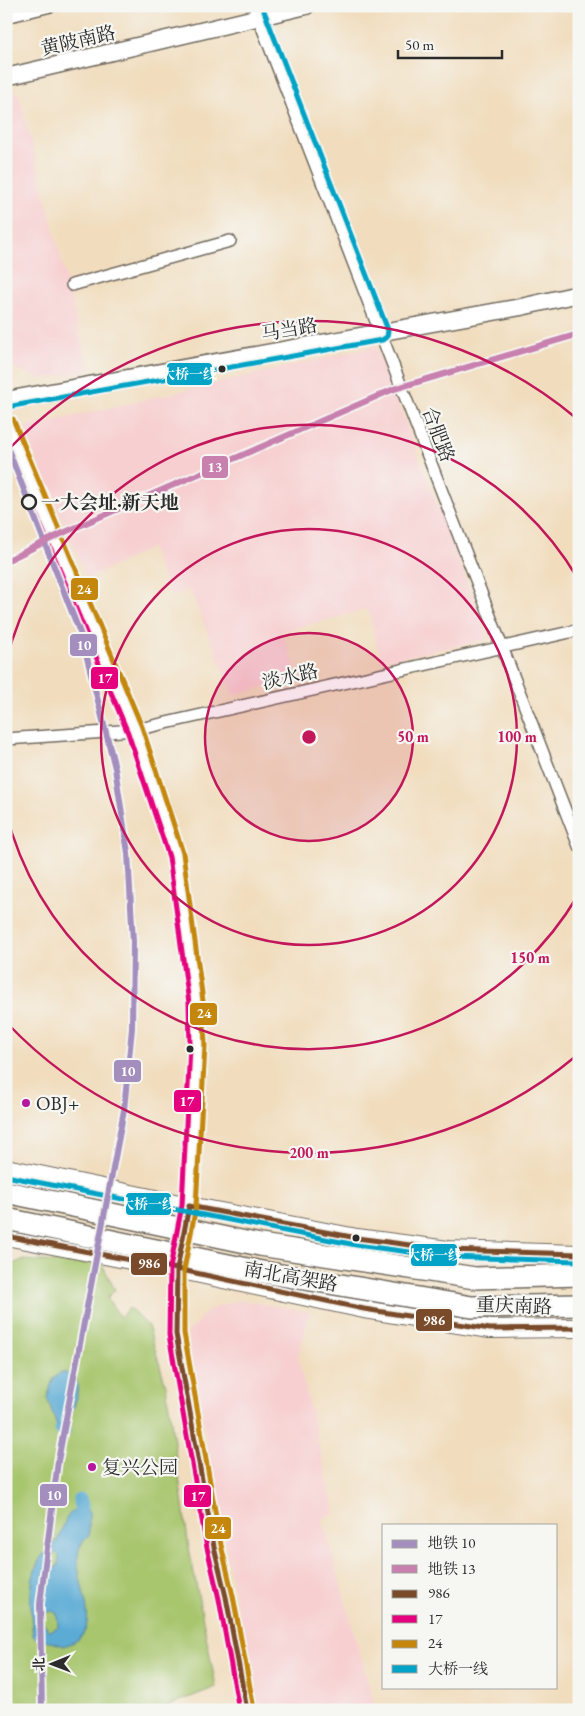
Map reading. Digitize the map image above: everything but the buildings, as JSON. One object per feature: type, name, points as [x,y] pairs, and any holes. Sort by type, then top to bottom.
[{"type":"highway","name":"南北高架路","points":[[6,1192],[260,1244],[475,1278],[579,1276]]},
{"type":"highway","name":"南北高架路","points":[[6,1219],[257,1270],[472,1307],[579,1305]]},
{"type":"main road","name":"黄陂南路","points":[[6,78],[257,12],[306,6]]},
{"type":"main road","name":"马当路","points":[[6,400],[522,307],[579,294]]},
{"type":"main road","points":[[6,422],[135,730],[176,855],[196,1002],[198,1046],[189,1206],[177,1269],[176,1334],[214,1547],[226,1597],[247,1710]]},
{"type":"main road","points":[[6,1168],[356,1238],[448,1250],[579,1254]]},
{"type":"main road","name":"重庆南路","points":[[6,1236],[177,1269],[364,1309],[490,1329],[579,1328]]},
{"type":"street","points":[[6,17],[51,6]]},
{"type":"street","name":"合肥路","points":[[257,12],[579,846]]},
{"type":"street","points":[[72,285],[230,241]]},
{"type":"street","name":"淡水路","points":[[6,739],[135,730],[579,630]]},
{"type":"shaded area","points":[[18,92],[89,371],[40,379],[12,367],[6,354],[6,94]]},
{"type":"shaded area","points":[[376,346],[489,639],[381,662],[368,609],[281,632],[300,678],[233,695],[190,589],[171,598],[151,548],[87,579],[23,428]]},
{"type":"shaded area","points":[[579,754],[579,783],[570,756]]},
{"type":"shaded area","points":[[240,1300],[310,1312],[298,1358],[335,1513],[322,1518],[376,1710],[259,1710],[231,1579],[187,1334],[208,1310]]},
{"type":"green space","name":"复兴公园","points":[[22,1260],[102,1264],[115,1290],[107,1298],[120,1317],[130,1308],[148,1326],[166,1386],[189,1548],[216,1687],[157,1710],[6,1710],[6,1267]]},
{"type":"water","points":[[61,1372],[75,1379],[77,1394],[66,1427],[58,1428],[47,1398],[53,1379]]},
{"type":"water","points":[[81,1506],[89,1512],[89,1536],[80,1546],[78,1558],[79,1572],[86,1602],[86,1629],[79,1639],[64,1646],[33,1636],[31,1594],[37,1565],[56,1541],[68,1516]],"holes":[[[54,1551],[59,1556],[58,1566],[53,1568],[51,1565]],[[52,1611],[57,1614],[58,1627],[50,1631],[42,1622],[43,1614]]]},
{"type":"waterway","points":[[80,1501],[81,1506]]},
{"type":"metro line","name":"13","points":[[6,561],[63,533],[394,389],[579,334]]},
{"type":"metro line","name":"10","points":[[6,444],[82,638],[115,768],[128,853],[133,942],[132,1028],[124,1110],[58,1461],[40,1604],[42,1710]]},
{"type":"transit line","name":"大桥一线","points":[[7,407],[382,340],[387,337],[388,330],[262,6]]},
{"type":"transit line","name":"24","points":[[13,419],[142,727],[183,853],[203,1001],[205,1046],[196,1206],[184,1270],[184,1333],[221,1545],[233,1596],[254,1709]]},
{"type":"transit line","name":"17","points":[[6,442],[128,733],[169,857],[189,1003],[190,1046],[182,1205],[170,1268],[169,1335],[207,1548],[219,1599],[239,1710]]},
{"type":"transit line","name":"大桥一线","points":[[6,1176],[356,1245],[448,1257],[579,1261]]},
{"type":"transit line","name":"986","points":[[247,1710],[226,1597],[214,1547],[176,1334],[177,1269],[189,1206],[357,1238],[448,1250],[579,1254]]},
{"type":"transit line","name":"986","points":[[6,1236],[177,1269],[364,1309],[490,1329],[579,1328]]},
{"type":"place","name":"一大会址·新天地","points":[[29,502]]},
{"type":"place","name":"OBJ+","points":[[26,1103]]},
{"type":"place","name":"复兴公园","points":[[92,1467]]}]
